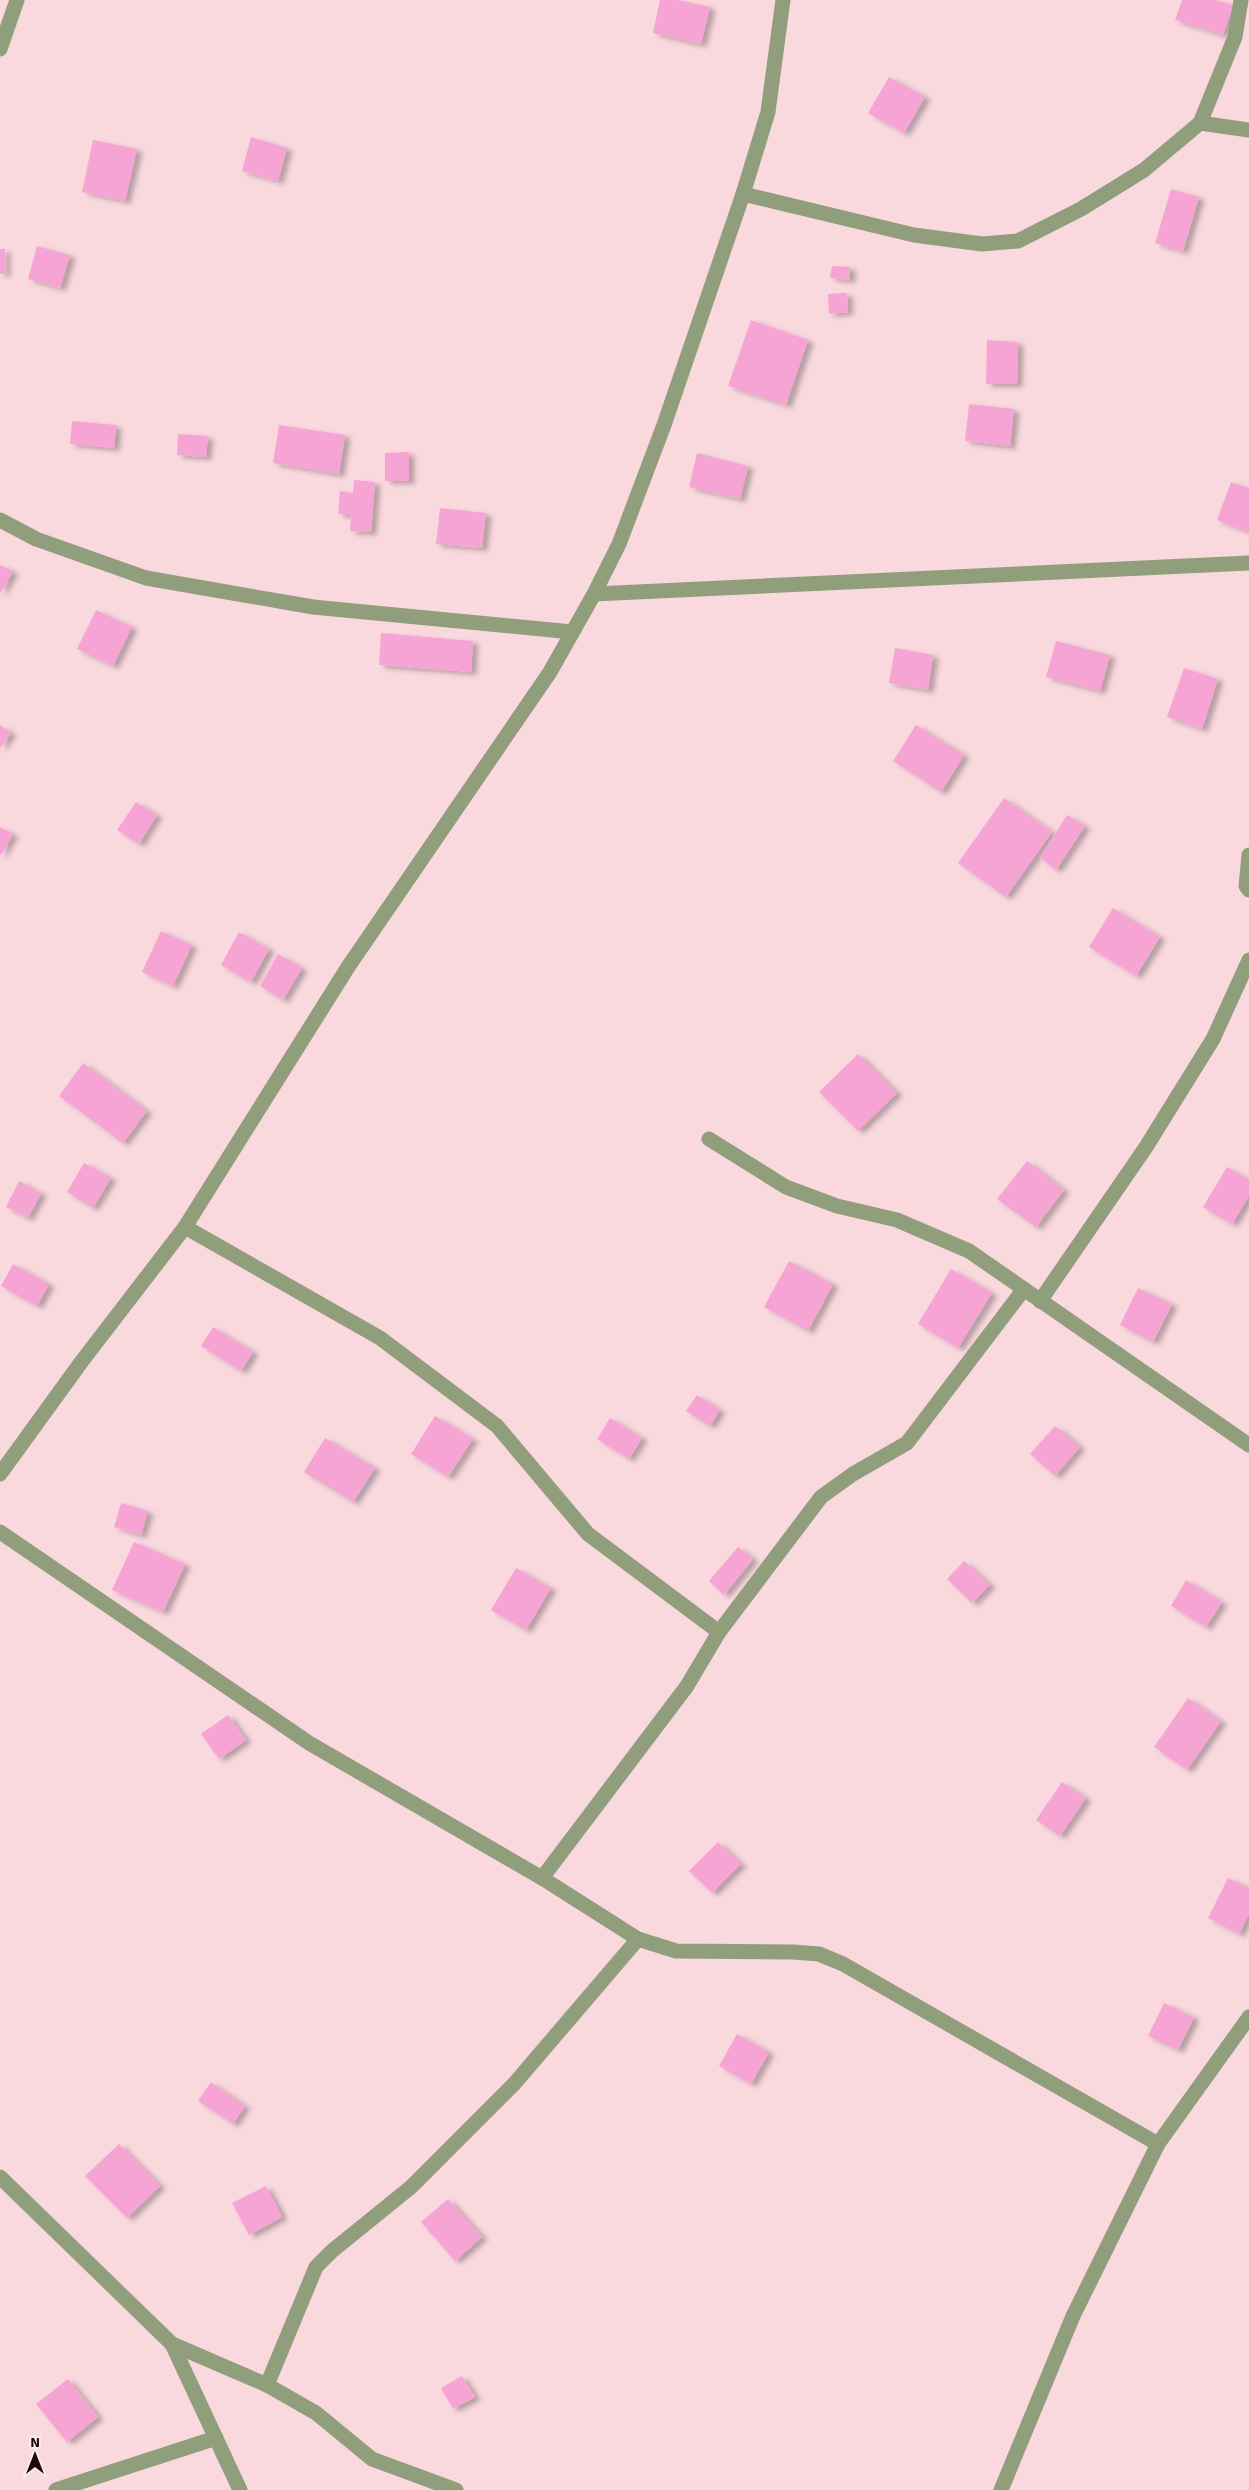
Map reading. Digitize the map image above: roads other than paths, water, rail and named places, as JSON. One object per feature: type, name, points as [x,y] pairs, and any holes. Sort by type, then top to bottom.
[{"type":"street","points":[[0,49],[17,0]]},
{"type":"street","points":[[0,1474],[82,1361],[185,1227],[348,967],[550,672],[594,594],[619,544],[660,434],[743,194],[768,112],[783,0]]},
{"type":"street","points":[[743,194],[914,235],[982,244],[1018,240],[1080,208],[1144,170],[1200,123],[1234,37],[1241,0]]},
{"type":"street","points":[[1200,123],[1249,130]]},
{"type":"street","points":[[0,520],[36,539],[146,578],[313,607],[572,632]]},
{"type":"street","points":[[594,594],[1249,563]]},
{"type":"street","points":[[1249,855],[1246,886],[1249,890]]},
{"type":"street","points":[[1040,1301],[1146,1147],[1213,1039],[1249,960]]},
{"type":"street","points":[[709,1139],[786,1187],[836,1206],[897,1220],[969,1251],[1249,1445]]},
{"type":"street","points":[[185,1227],[380,1338],[497,1426],[588,1534],[719,1632]]},
{"type":"street","points":[[542,1878],[687,1686],[719,1632],[821,1497],[853,1474],[907,1443],[1024,1290]]},
{"type":"street","points":[[0,1532],[309,1743],[542,1878],[638,1939],[676,1950],[819,1954],[843,1964],[1158,2144]]},
{"type":"street","points":[[266,2385],[316,2267],[332,2251],[411,2187],[514,2084],[638,1939]]},
{"type":"street","points":[[1001,2490],[1073,2316],[1158,2144],[1249,2017]]},
{"type":"street","points":[[0,2177],[172,2344],[266,2385],[316,2413],[372,2459],[456,2490]]},
{"type":"street","points":[[172,2344],[240,2490]]},
{"type":"street","points":[[56,2490],[216,2438]]}]
